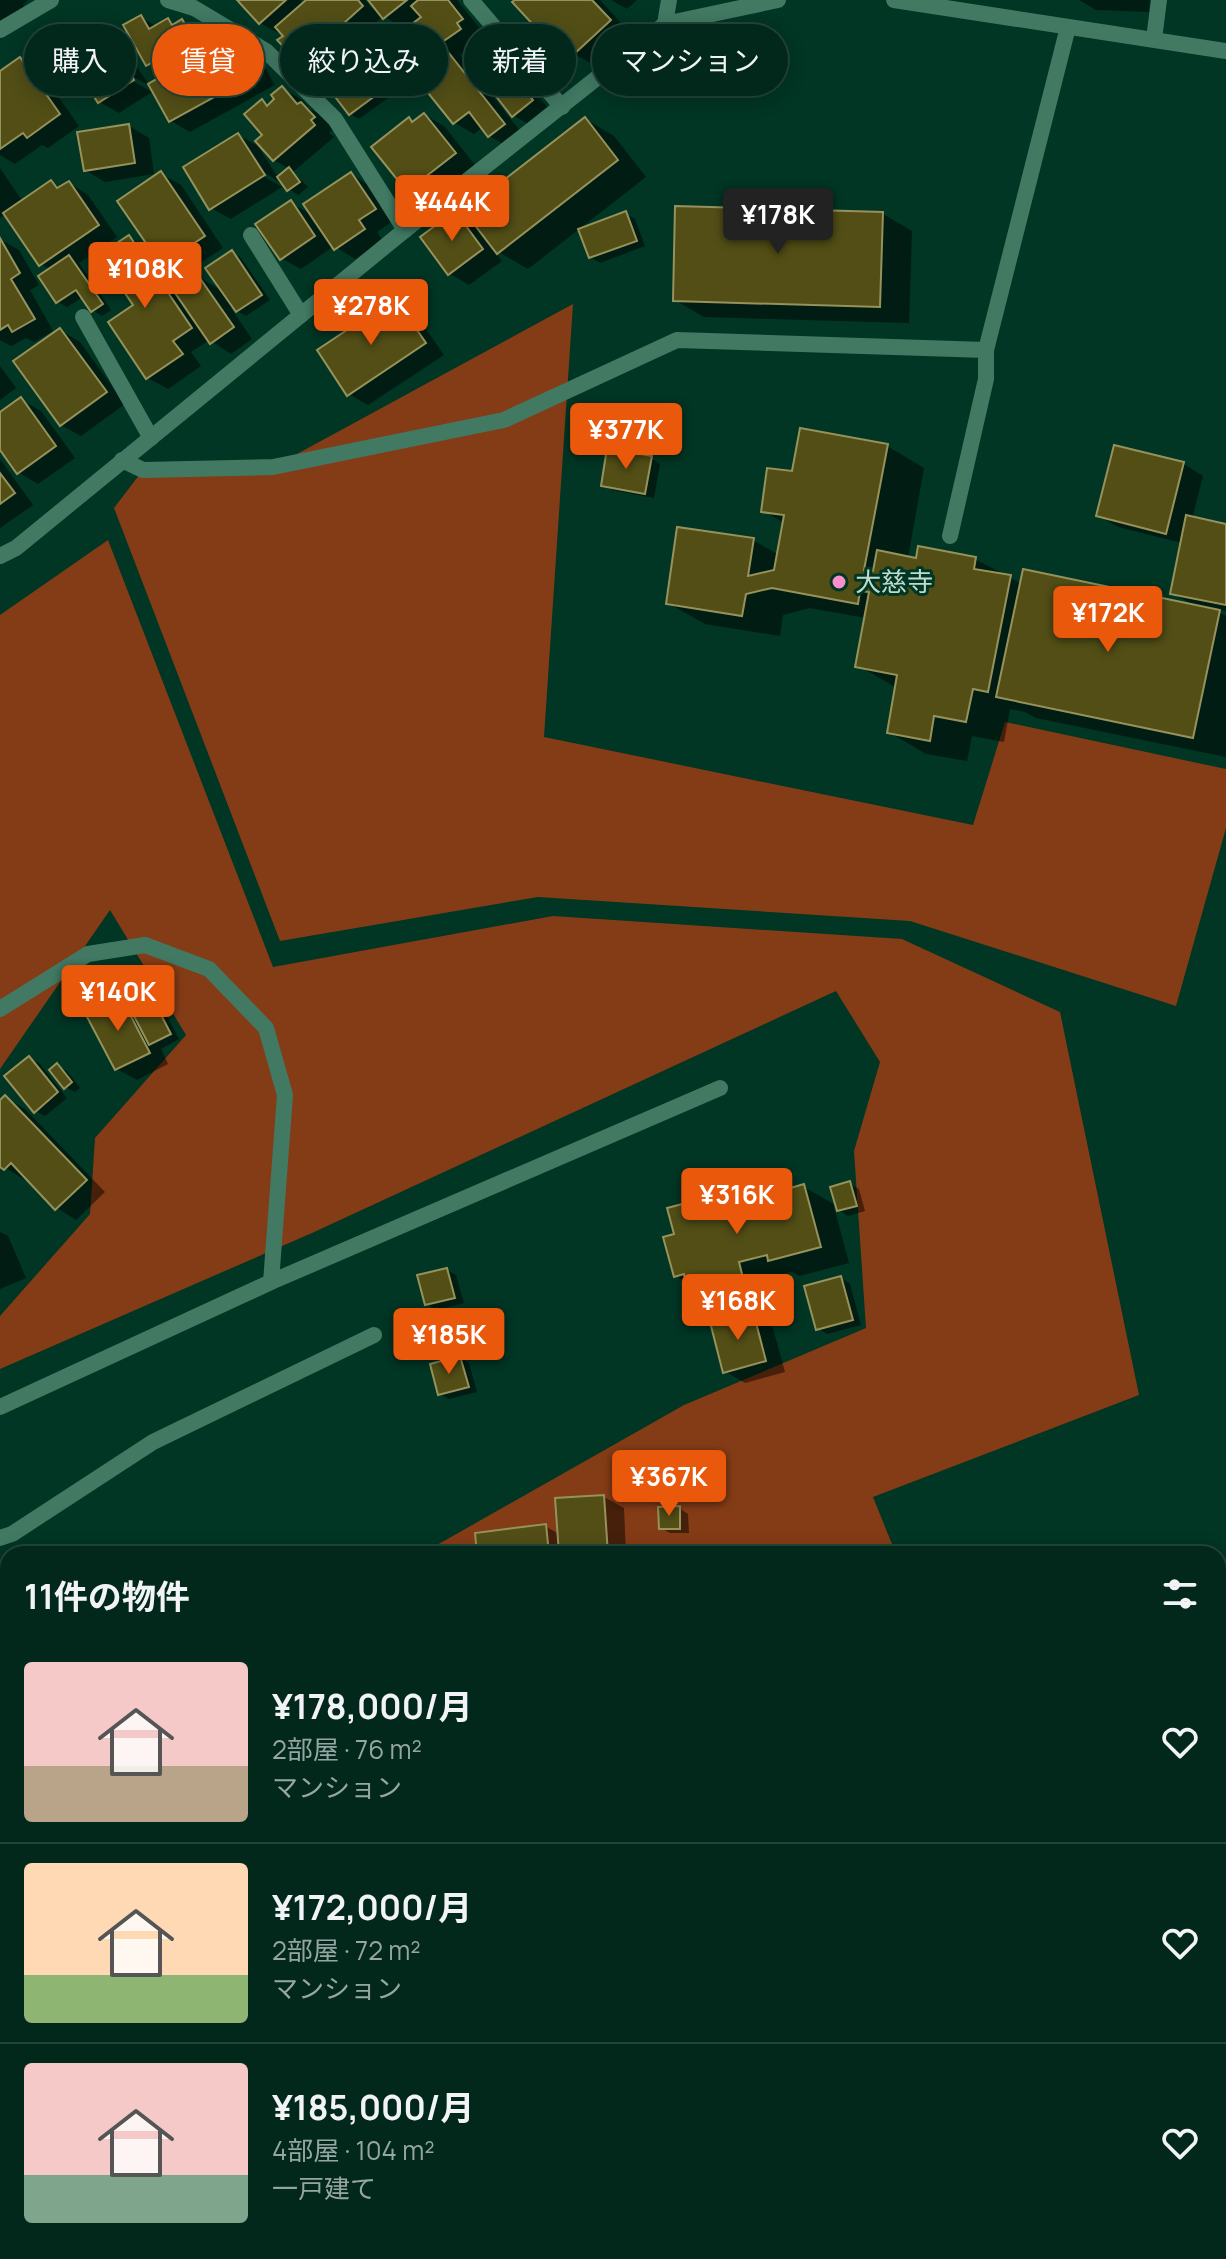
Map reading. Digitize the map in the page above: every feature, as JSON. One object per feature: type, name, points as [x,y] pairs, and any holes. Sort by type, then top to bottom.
[{"type":"street","points":[[0,30],[51,0]]},
{"type":"street","points":[[168,0],[194,8],[266,51],[335,119],[405,230]]},
{"type":"street","points":[[471,0],[562,107]]},
{"type":"street","points":[[669,0],[665,24],[778,0]]},
{"type":"street","points":[[894,0],[1226,51]]},
{"type":"street","points":[[1154,39],[1159,0]]},
{"type":"street","points":[[950,536],[986,379],[986,350],[1068,27]]},
{"type":"street","points":[[0,556],[16,548],[405,230],[592,83]]},
{"type":"street","points":[[251,235],[301,315]]},
{"type":"street","points":[[83,317],[151,438]]},
{"type":"street","points":[[122,460],[143,470],[273,467],[504,420],[677,340],[986,350]]},
{"type":"street","points":[[0,1009],[88,954],[145,945],[209,969],[266,1028],[285,1095],[271,1282]]},
{"type":"street","points":[[0,1407],[271,1282],[720,1088]]},
{"type":"street","points":[[0,1538],[12,1534],[153,1442],[374,1335]]},
{"type":"shaded area","points":[[573,304],[544,737],[973,825],[1005,722],[1226,769],[1226,828],[1176,1006],[910,921],[538,897],[280,941],[114,508],[143,470],[273,467]]},
{"type":"shaded area","points":[[108,540],[273,967],[553,916],[902,939],[1060,1012],[1139,1395],[873,1497],[893,1546],[435,1546],[684,1405],[866,1328],[854,1151],[880,1062],[836,991],[312,1233],[0,1369],[0,1316],[90,1214],[95,1138],[186,1035],[110,910],[0,1069],[0,615]]},
{"type":"building","points":[[237,0],[286,0],[259,24]]},
{"type":"building","points":[[306,0],[358,0],[363,6],[343,24],[280,24],[280,33],[275,27]]},
{"type":"building","points":[[368,0],[407,0],[383,19]]},
{"type":"building","points":[[418,0],[448,0],[463,19],[457,23],[461,29],[448,38],[448,24],[412,24],[421,17],[411,6]]},
{"type":"building","points":[[592,0],[611,20],[607,24],[592,24],[592,38],[576,52],[576,24],[532,24],[512,2]]},
{"type":"building","points":[[141,15],[149,29],[152,27],[152,63],[146,66],[136,48],[136,24],[125,24]]},
{"type":"building","points":[[168,18],[171,24],[158,24]]},
{"type":"building","points":[[448,52],[464,72],[464,96],[483,96],[505,124],[488,137],[469,112],[453,124],[431,96],[448,96]]},
{"type":"building","points":[[20,57],[24,63],[24,96],[47,96],[60,114],[27,138],[23,133],[0,149],[0,71]]},
{"type":"building","points":[[280,88],[280,96],[290,96],[297,104],[301,102],[315,117],[311,120],[315,125],[273,161],[255,141],[262,135],[244,114],[262,99],[267,106],[274,99],[271,95]]},
{"type":"building","points":[[94,96],[109,96],[98,103]]},
{"type":"building","points":[[155,96],[216,96],[169,122]]},
{"type":"building","points":[[339,96],[375,96],[349,115],[336,98]]},
{"type":"building","points":[[496,96],[530,96],[533,100],[512,117]]},
{"type":"building","points":[[424,113],[456,153],[415,185],[408,177],[400,183],[371,147],[409,117],[412,122]]},
{"type":"building","points":[[585,117],[618,160],[497,254],[464,211]]},
{"type":"building","points":[[129,124],[135,163],[84,171],[77,132]]},
{"type":"building","points":[[238,133],[265,175],[209,210],[183,167]]},
{"type":"building","points":[[289,167],[300,182],[287,191],[277,177]]},
{"type":"building","points":[[161,171],[205,236],[161,265],[117,201]]},
{"type":"building","points":[[351,172],[376,209],[359,220],[365,229],[334,250],[303,204]]},
{"type":"building","points":[[51,180],[57,188],[69,181],[99,225],[39,266],[3,213]]},
{"type":"building","points":[[291,200],[315,236],[280,260],[255,224]]},
{"type":"building","points":[[675,206],[883,212],[880,307],[673,301]]},
{"type":"building","points":[[455,211],[483,249],[448,275],[420,237]]},
{"type":"building","points":[[626,211],[637,241],[589,258],[578,229]]},
{"type":"building","points":[[129,235],[192,328],[173,341],[183,354],[146,379],[108,322],[133,305],[99,255]]},
{"type":"building","points":[[0,238],[20,273],[11,279],[35,319],[12,332],[8,325],[0,330]]},
{"type":"building","points":[[232,250],[262,295],[236,312],[205,268]]},
{"type":"building","points":[[69,255],[103,304],[91,312],[76,290],[56,303],[38,276]]},
{"type":"building","points":[[197,274],[234,327],[210,344],[173,290]]},
{"type":"building","points":[[395,298],[426,343],[347,396],[317,350]]},
{"type":"building","points":[[60,328],[107,392],[60,426],[13,361]]},
{"type":"building","points":[[21,397],[56,446],[17,474],[0,450],[0,412]]},
{"type":"building","name":"大慈寺","points":[[800,428],[888,444],[864,570],[873,571],[877,550],[916,558],[918,546],[976,557],[974,569],[1011,575],[988,692],[973,689],[966,722],[934,716],[930,741],[887,733],[897,675],[855,667],[869,592],[860,591],[858,604],[772,588],[746,594],[742,616],[666,604],[677,527],[754,538],[748,576],[774,570],[784,515],[761,512],[767,468],[792,471]]},
{"type":"building","points":[[1114,445],[1184,462],[1166,534],[1096,516]]},
{"type":"building","points":[[607,448],[652,456],[645,494],[601,486]]},
{"type":"building","points":[[0,473],[15,493],[0,504]]},
{"type":"building","points":[[1186,515],[1226,524],[1226,605],[1170,594]]},
{"type":"building","points":[[1023,569],[1220,610],[1193,738],[996,697]]},
{"type":"building","points":[[145,984],[171,1034],[149,1045],[123,995]]},
{"type":"building","points":[[120,995],[150,1053],[115,1070],[85,1013]]},
{"type":"building","points":[[29,1056],[58,1092],[34,1113],[4,1076]]},
{"type":"building","points":[[57,1063],[72,1082],[64,1089],[49,1070]]},
{"type":"building","points":[[5,1095],[87,1180],[55,1210],[11,1163],[4,1170],[0,1167],[0,1100]]},
{"type":"building","points":[[850,1181],[857,1206],[837,1211],[830,1187]]},
{"type":"building","points":[[804,1184],[821,1247],[768,1261],[767,1255],[739,1262],[744,1282],[690,1296],[684,1274],[674,1277],[663,1237],[674,1234],[667,1208],[721,1194],[726,1213],[754,1205],[752,1199]]},
{"type":"building","points":[[447,1268],[455,1298],[425,1305],[417,1275]]},
{"type":"building","points":[[841,1276],[853,1320],[816,1330],[804,1286]]},
{"type":"building","points":[[753,1311],[766,1361],[723,1373],[710,1322]]},
{"type":"building","points":[[460,1356],[469,1387],[438,1395],[430,1364]]},
{"type":"building","points":[[604,1495],[607,1546],[558,1546],[555,1498]]},
{"type":"building","points":[[680,1506],[680,1529],[659,1529],[658,1507]]},
{"type":"building","points":[[546,1524],[548,1546],[476,1546],[475,1533]]},
{"type":"place","name":"大慈寺","points":[[839,582]]}]
